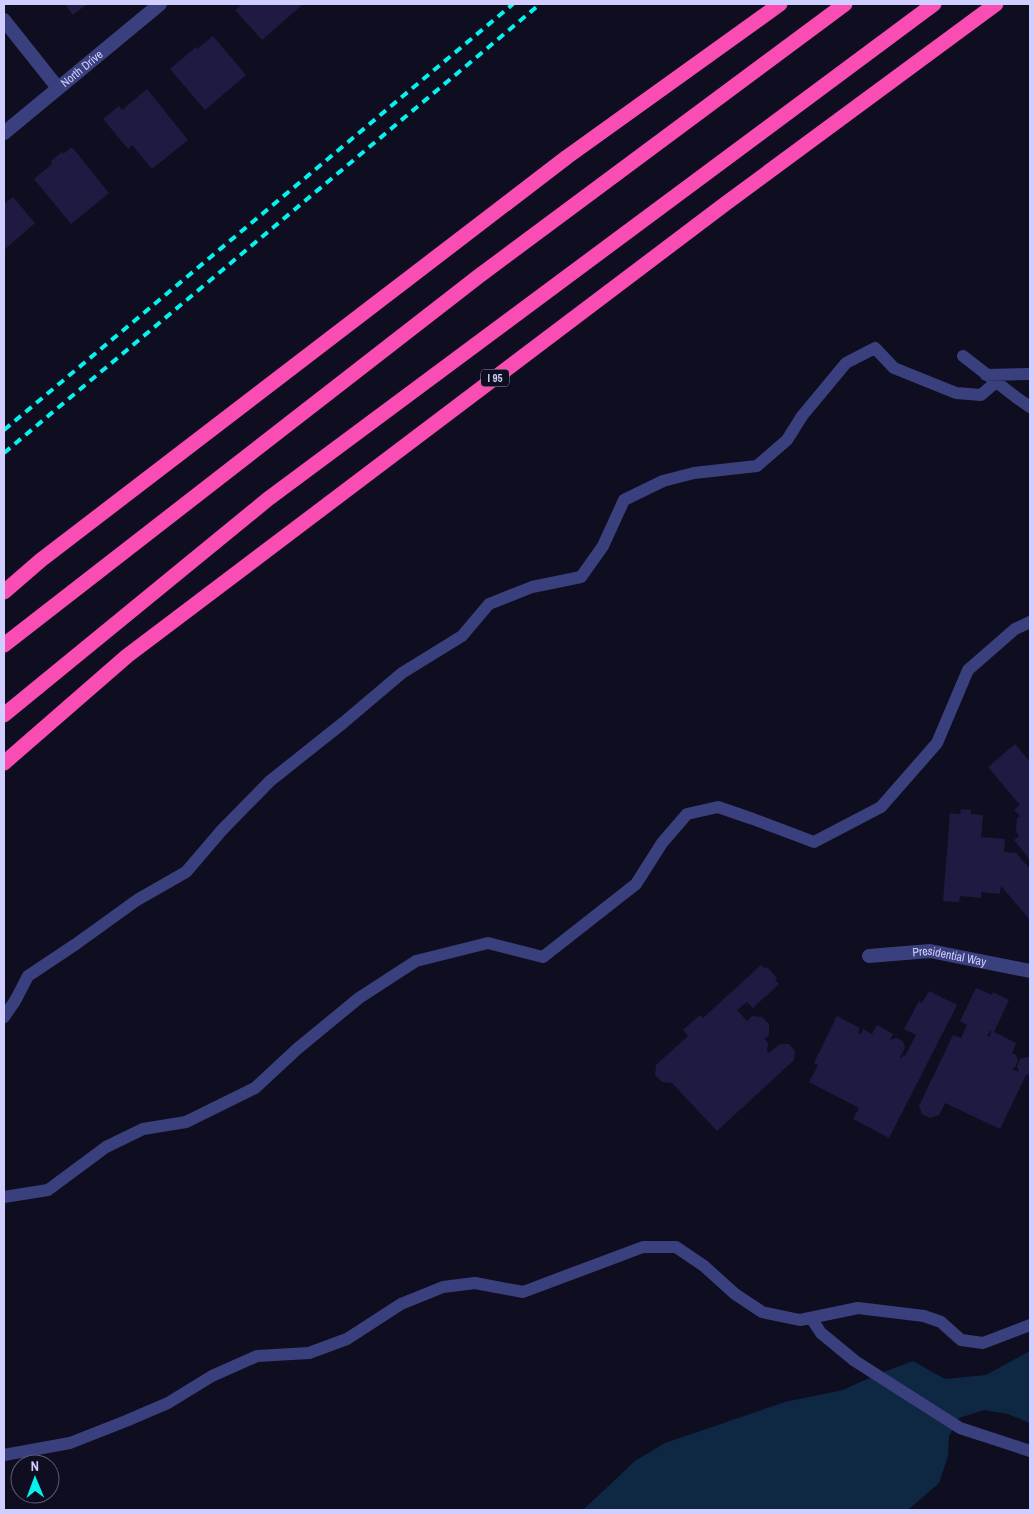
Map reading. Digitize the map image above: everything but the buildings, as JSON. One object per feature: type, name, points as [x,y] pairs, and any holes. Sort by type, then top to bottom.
[{"type":"highway","points":[[4,592],[41,560],[567,157],[780,4]]},
{"type":"highway","points":[[4,645],[479,276],[845,4]]},
{"type":"highway","points":[[4,715],[268,499],[934,4]]},
{"type":"highway","name":"I 95","points":[[4,764],[127,656],[725,204],[996,4]]},
{"type":"street","name":"North Drive","points":[[4,133],[160,4]]},
{"type":"street","points":[[4,20],[58,88]]},
{"type":"street","name":"Presidential Way","points":[[869,956],[930,951],[1030,970]]},
{"type":"lane","points":[[4,1017],[28,976],[136,900],[186,872],[222,830],[270,781],[402,673],[462,636],[488,604],[532,587],[581,577],[603,546],[624,500],[663,481],[694,474],[757,466],[787,440],[802,416],[846,363],[875,348],[894,368],[956,393],[981,395],[991,378]]},
{"type":"lane","points":[[963,356],[1030,407]]},
{"type":"lane","points":[[991,378],[1030,374]]},
{"type":"lane","points":[[4,1197],[48,1190],[106,1147],[143,1130],[186,1122],[255,1088],[297,1049],[359,998],[416,960],[488,943],[543,958],[636,884],[662,843],[688,814],[718,807],[814,842],[882,807],[937,743],[968,670],[1015,629],[1030,622]]},
{"type":"lane","points":[[4,1455],[70,1443],[168,1403],[212,1376],[257,1356],[309,1352],[347,1339],[401,1304],[443,1287],[475,1283],[523,1292],[642,1247],[676,1247],[704,1266],[735,1294],[762,1312],[800,1320],[858,1308],[924,1316],[941,1322],[960,1340],[983,1343],[1030,1324]]},
{"type":"lane","points":[[811,1318],[821,1333],[855,1361],[960,1428],[1030,1451]]},
{"type":"water","points":[[1030,1351],[1030,1423],[1008,1414],[984,1410],[959,1418],[949,1436],[948,1456],[939,1483],[908,1510],[583,1510],[635,1461],[665,1443],[785,1402],[843,1390],[913,1361],[945,1379],[986,1375]]},
{"type":"railway","points":[[4,430],[513,4]]},
{"type":"railway","points":[[4,453],[540,4]]}]
